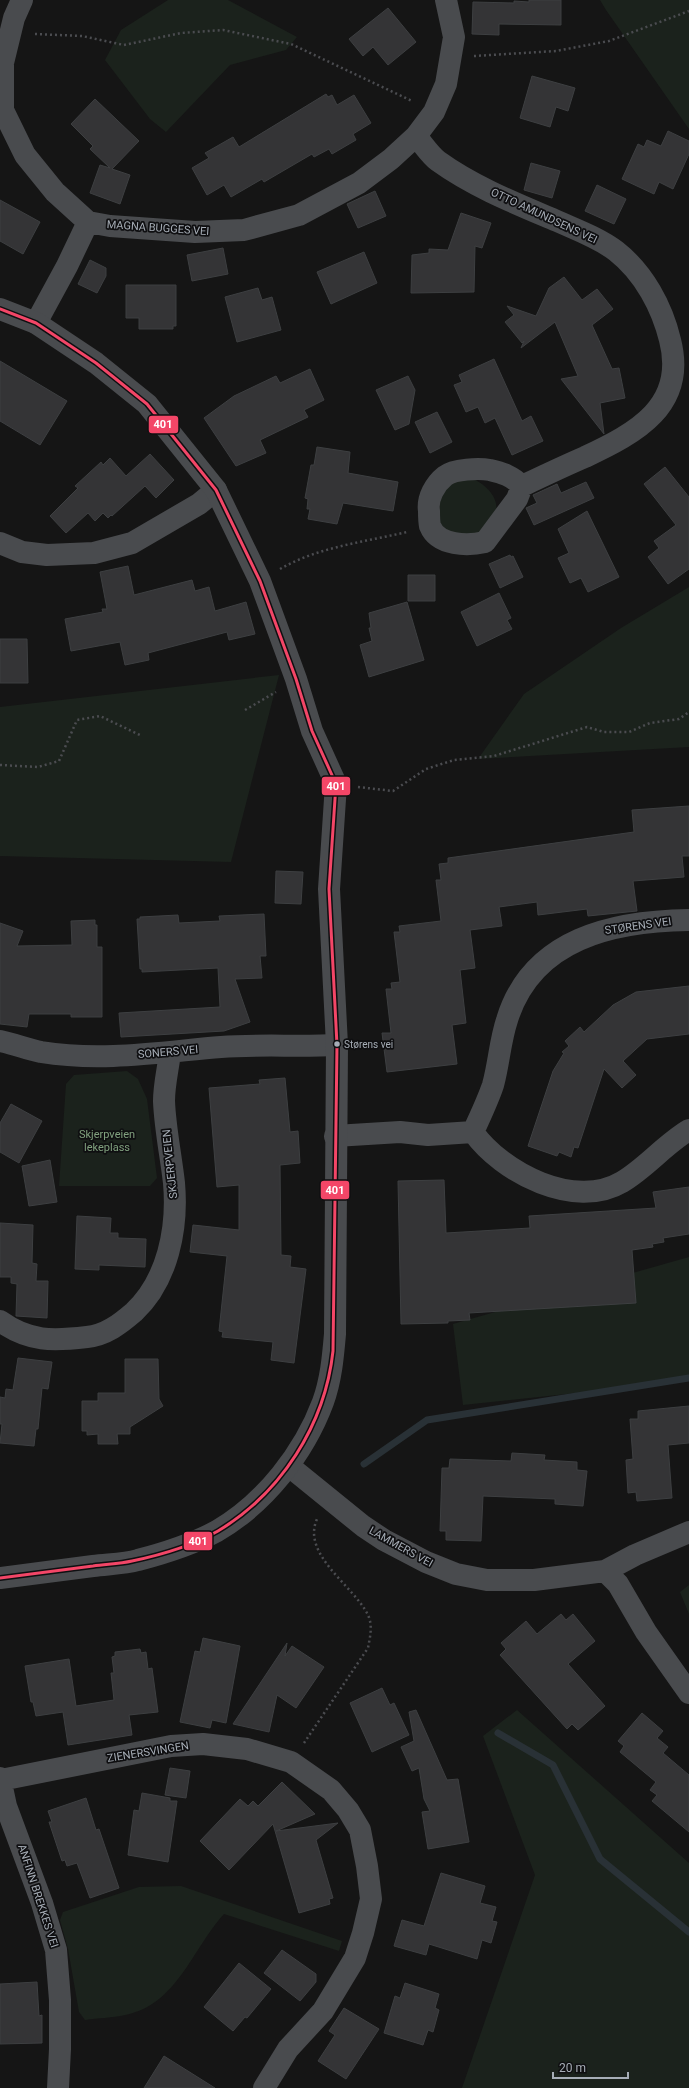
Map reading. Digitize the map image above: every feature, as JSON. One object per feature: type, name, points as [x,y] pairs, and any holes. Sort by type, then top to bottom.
[{"type":"street","points":[[22,0],[10,32],[3,63],[3,110],[24,155],[56,192],[88,222],[67,266],[36,323]]},
{"type":"street","name":"MAGNA BUGGES VEI","points":[[88,222],[110,226],[195,232],[244,230],[299,215],[359,182],[391,159],[416,136],[434,112],[446,84],[454,37],[446,0]]},
{"type":"street","name":"OTTO AMUNDSENS VEI","points":[[416,136],[437,160],[479,187],[584,233],[616,251],[641,276],[654,297],[666,322],[672,348],[673,380],[658,410],[638,429],[619,441],[522,486]]},
{"type":"street","points":[[0,309],[36,323],[96,363],[147,404],[216,490],[260,581],[296,679],[312,731],[336,784],[329,889],[336,1045],[335,1334],[332,1366],[323,1402],[309,1432],[289,1466],[268,1489],[242,1513],[218,1530],[194,1542],[136,1560],[0,1578]]},
{"type":"street","points":[[481,469],[514,478],[522,486],[517,499],[485,542],[459,545],[447,541],[435,533],[430,526],[428,503],[436,487],[446,475],[481,469]]},
{"type":"street","points":[[0,543],[22,552],[47,555],[94,553],[132,543],[199,504],[216,490]]},
{"type":"street","name":"STØRENS VEI","points":[[473,1132],[492,1086],[507,1020],[525,982],[537,968],[567,944],[594,933],[663,921],[689,920]]},
{"type":"street","name":"SONERS VEI","points":[[0,1041],[40,1052],[78,1056],[116,1056],[170,1053],[221,1047],[273,1044],[308,1046],[336,1045]]},
{"type":"street","name":"SKJERPVEIEN","points":[[0,1321],[11,1329],[44,1340],[97,1336],[119,1325],[152,1291],[164,1266],[172,1236],[174,1214],[174,1185],[164,1100],[170,1053]]},
{"type":"street","points":[[335,1136],[400,1132],[428,1135],[473,1132],[479,1141],[495,1155],[524,1176],[572,1192],[588,1192],[621,1183],[675,1138],[689,1130]]},
{"type":"street","name":"LAMMERS VEI","points":[[289,1466],[384,1540],[426,1562],[456,1574],[487,1580],[534,1580],[605,1571],[635,1555],[689,1532]]},
{"type":"street","points":[[605,1571],[618,1584],[646,1632],[689,1693]]},
{"type":"street","name":"ZIENERSVINGEN","points":[[0,1779],[171,1746],[203,1744],[247,1749],[291,1762],[331,1790],[348,1810],[360,1830],[368,1866],[371,1899],[355,1958],[323,2011],[288,2049],[264,2088]]},
{"type":"street","name":"ANFINN BREKKES VEI","points":[[0,1779],[6,1806],[40,1896],[56,1950],[60,2000],[58,2088]]},
{"type":"path","points":[[450,58],[556,51],[609,41],[689,11]]},
{"type":"path","points":[[10,32],[82,36],[124,45],[181,33],[222,30],[291,44],[434,112]]},
{"type":"path","points":[[260,581],[292,562],[319,551],[430,526]]},
{"type":"path","points":[[245,710],[296,679]]},
{"type":"path","points":[[336,784],[393,791],[426,769],[454,760],[494,756],[587,727],[604,732],[629,732],[650,722],[679,719],[689,712]]},
{"type":"path","points":[[0,766],[38,767],[59,761],[77,720],[100,716],[142,736]]},
{"type":"path","points":[[291,1762],[368,1648],[371,1630],[368,1616],[359,1600],[328,1567],[315,1545],[314,1524],[326,1496]]},
{"type":"green space","points":[[168,0],[228,0],[297,37],[286,50],[230,65],[166,132],[150,119],[105,60],[121,30]]},
{"type":"green space","points":[[600,0],[689,0],[689,129],[606,10]]},
{"type":"green space","points":[[471,478],[482,484],[492,494],[495,499],[496,511],[493,520],[483,533],[455,536],[440,524],[439,495],[452,481]]},
{"type":"green space","points":[[689,587],[689,747],[478,759],[524,694],[621,628]]},
{"type":"green space","points":[[279,675],[231,862],[0,856],[0,707]]},
{"type":"green space","name":"Skjerpveien lekeplass","points":[[127,1071],[138,1079],[147,1099],[157,1178],[150,1186],[59,1186],[66,1084],[74,1075]]},
{"type":"green space","points":[[689,1257],[689,1381],[463,1405],[453,1324]]},
{"type":"green space","points":[[689,1585],[689,1614],[680,1592]]},
{"type":"green space","points":[[517,1710],[689,1863],[689,2088],[462,2088],[535,1875],[483,1736]]},
{"type":"green space","points":[[181,1886],[342,1941],[339,1951],[224,1914],[182,1974],[171,1988],[158,2000],[143,2009],[125,2015],[85,2020],[79,2012],[68,1949],[60,1920],[63,1912],[139,1887]]},
{"type":"building","points":[[529,0],[561,0],[561,25],[499,24],[499,35],[472,34],[473,2],[514,3],[514,1],[529,2]]},
{"type":"building","points":[[388,8],[416,42],[388,65],[373,47],[363,56],[349,39]]},
{"type":"building","points":[[532,76],[575,88],[568,111],[556,107],[550,127],[520,118]]},
{"type":"building","points":[[326,94],[328,97],[332,95],[337,105],[354,95],[371,123],[353,134],[356,140],[332,154],[329,149],[314,157],[312,154],[264,182],[262,179],[231,197],[224,185],[207,195],[192,168],[209,158],[205,153],[233,137],[239,147]]},
{"type":"building","points":[[95,99],[139,141],[112,169],[130,175],[120,204],[90,193],[100,165],[110,168],[90,149],[93,146],[71,124]]},
{"type":"building","points":[[668,131],[689,141],[689,154],[673,189],[659,182],[654,194],[622,179],[638,144],[644,147],[647,140],[661,146]]},
{"type":"building","points":[[531,163],[560,171],[552,198],[524,190]]},
{"type":"building","points":[[597,185],[626,199],[614,224],[585,211]]},
{"type":"building","points":[[375,191],[386,216],[358,228],[347,204]]},
{"type":"building","points":[[0,200],[40,222],[23,254],[0,241]]},
{"type":"building","points":[[461,213],[491,223],[482,248],[475,246],[474,292],[411,293],[412,255],[429,253],[429,249],[448,250]]},
{"type":"building","points":[[223,248],[228,274],[192,281],[187,255]]},
{"type":"building","points":[[364,252],[377,283],[331,304],[317,272]]},
{"type":"building","points":[[90,260],[106,268],[106,276],[97,293],[78,284]]},
{"type":"building","points":[[564,277],[582,300],[597,289],[613,309],[592,325],[612,369],[619,368],[625,398],[600,403],[604,434],[561,379],[578,376],[555,322],[521,348],[524,341],[522,343],[505,322],[514,315],[507,306],[536,316],[549,288]]},
{"type":"building","points":[[126,285],[176,285],[176,326],[173,326],[173,329],[139,329],[139,318],[126,318]]},
{"type":"building","points":[[258,288],[262,300],[272,297],[281,330],[237,342],[225,297]]},
{"type":"building","points":[[494,359],[522,421],[531,416],[543,441],[512,455],[495,418],[485,423],[478,407],[466,412],[454,385],[462,382],[459,375]]},
{"type":"building","points":[[0,361],[67,401],[40,445],[0,421]]},
{"type":"building","points":[[310,369],[324,400],[304,410],[308,417],[260,440],[266,453],[236,466],[204,418],[234,396],[276,376],[280,383]]},
{"type":"building","points":[[408,376],[415,390],[409,424],[395,430],[376,390]]},
{"type":"building","points":[[437,412],[452,442],[430,453],[415,422]]},
{"type":"building","points":[[317,447],[350,452],[348,473],[398,482],[393,511],[343,503],[337,524],[308,519],[310,509],[307,509],[308,499],[305,498],[311,465],[314,465]]},
{"type":"building","points":[[150,454],[174,480],[156,498],[145,486],[112,516],[111,515],[108,518],[103,513],[95,521],[88,513],[66,533],[50,516],[78,488],[75,486],[101,462],[103,465],[110,458],[126,476]]},
{"type":"building","points":[[665,467],[689,497],[689,569],[668,584],[648,557],[659,548],[654,541],[676,525],[644,484]]},
{"type":"building","points":[[586,482],[594,498],[534,525],[526,508],[537,503],[533,495],[557,484],[561,493]]},
{"type":"building","points":[[587,511],[619,577],[588,592],[581,578],[570,583],[558,558],[569,553],[558,529]]},
{"type":"building","points":[[510,555],[511,557],[513,556],[523,577],[500,588],[489,564]]},
{"type":"building","points":[[128,566],[134,595],[192,580],[195,591],[209,587],[215,611],[246,602],[255,634],[229,640],[227,632],[148,653],[149,660],[125,665],[120,642],[71,651],[65,619],[103,612],[102,609],[107,609],[100,572]]},
{"type":"building","points":[[408,575],[435,575],[435,601],[408,601]]},
{"type":"building","points":[[499,593],[511,618],[507,620],[512,629],[477,646],[461,612]]},
{"type":"building","points":[[407,602],[424,660],[369,677],[360,645],[372,641],[369,628],[371,628],[369,613]]},
{"type":"building","points":[[0,639],[27,639],[28,683],[0,683]]},
{"type":"building","points":[[689,806],[689,856],[682,856],[684,877],[633,881],[637,911],[588,916],[587,909],[538,915],[537,902],[499,907],[502,926],[470,930],[475,968],[460,970],[466,1023],[452,1025],[457,1064],[387,1072],[382,1033],[391,1033],[386,989],[392,989],[391,983],[400,982],[394,932],[400,932],[399,926],[441,921],[436,880],[441,880],[439,864],[448,863],[448,858],[634,832],[632,810]]},
{"type":"building","points":[[276,871],[303,872],[301,904],[275,903]]},
{"type":"building","points":[[264,914],[266,956],[260,956],[262,978],[235,979],[250,1022],[224,1031],[121,1037],[119,1013],[220,1007],[218,968],[142,972],[142,969],[140,969],[137,919],[140,919],[140,917],[178,915],[179,923],[220,921],[219,916]]},
{"type":"building","points":[[95,920],[95,925],[97,925],[97,947],[102,947],[102,1017],[71,1017],[71,1014],[29,1014],[27,1027],[0,1024],[0,923],[23,931],[17,946],[72,945],[71,921]]},
{"type":"building","points":[[689,986],[689,1034],[647,1039],[623,1061],[636,1075],[622,1088],[604,1069],[578,1148],[574,1147],[571,1157],[559,1152],[557,1156],[528,1146],[553,1071],[564,1053],[562,1052],[569,1046],[565,1041],[580,1027],[584,1032],[613,1005],[636,992]]},
{"type":"building","points":[[285,1078],[290,1132],[298,1131],[300,1163],[280,1165],[281,1255],[291,1256],[290,1267],[306,1269],[294,1363],[271,1360],[273,1342],[222,1337],[223,1332],[219,1331],[227,1256],[190,1252],[193,1225],[239,1230],[239,1185],[217,1187],[209,1088],[260,1084],[259,1080]]},
{"type":"building","points":[[11,1104],[42,1121],[19,1163],[0,1152],[0,1123]]},
{"type":"building","points":[[50,1160],[57,1202],[29,1206],[22,1166]]},
{"type":"building","points":[[444,1180],[446,1233],[530,1228],[529,1216],[656,1208],[653,1192],[689,1187],[689,1234],[663,1238],[664,1242],[652,1244],[653,1247],[632,1250],[636,1303],[469,1313],[470,1320],[448,1321],[448,1323],[401,1324],[398,1181]]},
{"type":"building","points":[[77,1216],[111,1218],[110,1233],[118,1233],[118,1238],[146,1239],[145,1267],[99,1265],[99,1270],[75,1269]]},
{"type":"building","points":[[0,1223],[33,1225],[32,1263],[37,1264],[36,1281],[48,1281],[47,1318],[16,1316],[17,1284],[11,1283],[11,1277],[0,1277]]},
{"type":"building","points":[[18,1358],[52,1362],[48,1389],[42,1388],[38,1429],[36,1429],[34,1446],[0,1443],[2,1424],[0,1424],[0,1397],[5,1398],[6,1389],[13,1390]]},
{"type":"building","points":[[125,1359],[158,1359],[159,1399],[163,1406],[130,1427],[130,1434],[117,1434],[118,1444],[98,1444],[98,1434],[87,1435],[87,1431],[82,1431],[82,1401],[98,1401],[98,1393],[125,1393]]},
{"type":"building","points":[[689,1406],[689,1443],[668,1445],[672,1498],[637,1501],[636,1492],[628,1493],[626,1460],[633,1459],[630,1419],[638,1419],[638,1411]]},
{"type":"building","points":[[512,1453],[545,1455],[544,1460],[577,1462],[577,1470],[587,1471],[583,1506],[555,1504],[555,1499],[483,1496],[481,1541],[446,1540],[446,1531],[440,1531],[442,1468],[449,1468],[450,1459],[511,1461]]},
{"type":"building","points":[[561,1614],[566,1620],[573,1614],[595,1641],[568,1664],[605,1706],[578,1730],[572,1724],[567,1729],[500,1655],[506,1649],[501,1643],[526,1621],[537,1634]]},
{"type":"building","points":[[203,1638],[240,1646],[226,1723],[212,1720],[210,1728],[180,1722],[195,1651],[200,1652]]},
{"type":"building","points":[[287,1643],[285,1656],[292,1646],[324,1667],[296,1708],[277,1695],[269,1732],[233,1724]]},
{"type":"building","points":[[140,1649],[141,1653],[146,1652],[148,1669],[152,1668],[158,1712],[129,1715],[132,1735],[68,1745],[63,1712],[36,1716],[33,1702],[31,1702],[25,1666],[69,1659],[76,1706],[114,1700],[111,1673],[114,1673],[112,1657],[115,1656],[115,1652]]},
{"type":"building","points":[[382,1688],[390,1705],[394,1703],[409,1735],[372,1752],[350,1703]]},
{"type":"building","points":[[416,1710],[447,1780],[458,1779],[469,1842],[428,1849],[422,1812],[430,1811],[424,1799],[419,1768],[412,1771],[401,1747],[414,1741],[409,1712]]},
{"type":"building","points":[[642,1713],[663,1731],[657,1738],[668,1747],[663,1753],[689,1775],[689,1832],[652,1801],[657,1795],[650,1790],[656,1782],[620,1752],[624,1746],[618,1741]]},
{"type":"building","points":[[170,1768],[190,1771],[186,1798],[165,1795]]},
{"type":"building","points":[[282,1782],[315,1814],[276,1831],[338,1823],[316,1840],[333,1898],[329,1899],[330,1904],[299,1913],[273,1824],[229,1870],[200,1841],[240,1799],[248,1806],[253,1801],[258,1806]]},
{"type":"building","points":[[142,1793],[170,1798],[170,1801],[177,1801],[168,1862],[128,1855],[134,1810],[139,1811]]},
{"type":"building","points":[[86,1798],[96,1830],[99,1829],[119,1888],[90,1898],[77,1863],[67,1866],[65,1860],[62,1861],[49,1822],[52,1822],[48,1811]]},
{"type":"building","points":[[441,1873],[485,1886],[480,1903],[496,1907],[492,1921],[497,1922],[491,1943],[482,1940],[477,1959],[429,1944],[426,1955],[394,1946],[402,1920],[424,1926]]},
{"type":"building","points":[[282,1950],[316,1974],[316,1982],[300,2001],[264,1973]]},
{"type":"building","points":[[239,1963],[271,1989],[247,2018],[245,2017],[233,2031],[204,2007]]},
{"type":"building","points":[[37,1982],[39,2016],[42,2015],[42,2043],[0,2044],[0,1984]]},
{"type":"building","points":[[405,1983],[439,1994],[435,2008],[439,2010],[433,2032],[428,2030],[423,2045],[384,2033],[395,1996],[400,1998]]},
{"type":"building","points":[[344,2008],[379,2029],[346,2079],[318,2061],[335,2035],[329,2031]]},
{"type":"building","points":[[164,2056],[215,2088],[144,2088]]},
{"type":"waterway","points":[[364,1464],[427,1420],[689,1378]]},
{"type":"waterway","points":[[498,1733],[553,1765],[600,1859],[689,1932]]},
{"type":"transit line","name":"401","points":[[0,309],[36,323],[96,363],[147,404],[216,490],[260,581],[296,679],[312,731],[336,784],[329,889],[337,1045],[333,1351],[321,1405],[310,1430],[296,1454],[280,1477],[241,1515],[218,1531],[187,1546],[143,1559],[127,1562],[0,1578]]},
{"type":"place","name":"Størens vei","points":[[337,1044]]}]
